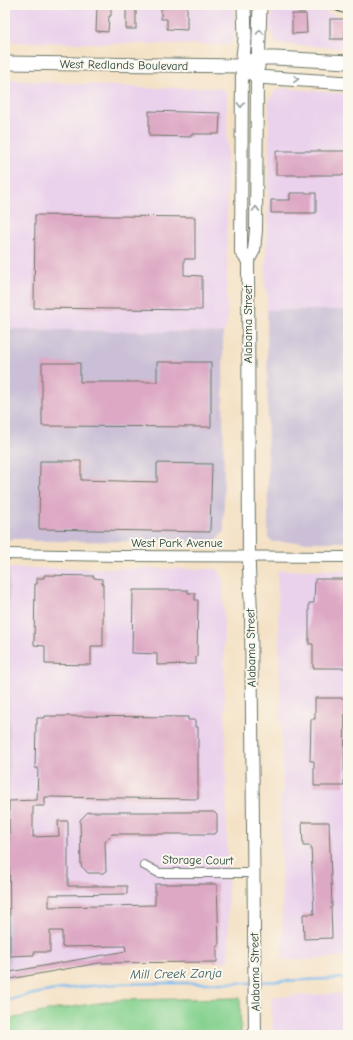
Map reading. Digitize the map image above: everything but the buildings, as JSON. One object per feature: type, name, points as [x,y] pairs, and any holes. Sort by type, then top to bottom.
[{"type":"main road","name":"Alabama Street","points":[[244,5],[245,38],[242,66],[241,252],[248,261]]},
{"type":"main road","name":"Alabama Street","points":[[255,1035],[251,613],[249,557],[248,261],[254,250],[256,230],[257,77],[260,5]]},
{"type":"main road","name":"West Redlands Boulevard","points":[[5,63],[242,66],[258,58],[348,62]]},
{"type":"main road","points":[[242,66],[257,77],[348,83]]},
{"type":"street","name":"West Park Avenue","points":[[5,554],[348,557]]},
{"type":"street","name":"Storage Court","points":[[144,865],[159,872],[254,872]]},
{"type":"shaded area","points":[[5,5],[234,5],[234,37],[232,42],[227,45],[13,42],[12,39],[5,39]]},
{"type":"shaded area","points":[[272,5],[304,5],[348,19],[348,49],[282,44],[276,42],[272,37],[270,28]]},
{"type":"shaded area","points":[[5,80],[148,88],[221,88],[227,93],[227,326],[223,333],[5,329]]},
{"type":"shaded area","points":[[284,88],[348,94],[348,310],[267,310],[267,289],[265,287],[269,177],[269,102],[276,90]]},
{"type":"shaded area","points":[[267,310],[348,310],[348,542],[273,542],[268,537]]},
{"type":"shaded area","points":[[5,329],[223,333],[224,532],[215,542],[34,541],[28,539],[13,539],[5,541]]},
{"type":"shaded area","points":[[5,568],[9,568],[10,979],[5,980]]},
{"type":"shaded area","points":[[9,568],[217,569],[223,577],[229,961],[100,964],[10,979]]},
{"type":"shaded area","points":[[280,570],[348,570],[348,956],[319,959],[283,960],[280,802],[283,789],[277,573]]},
{"type":"shaded area","points":[[348,993],[348,1035],[273,1035],[271,997]]},
{"type":"green space","points":[[240,998],[241,1035],[5,1035],[5,1020],[58,1009],[119,1000]]},
{"type":"waterway","name":"Mill Creek Zanja","points":[[259,982],[348,978]]},
{"type":"waterway","name":"Mill Creek Zanja","points":[[5,1001],[35,994],[97,985],[252,983]]},
{"type":"railway","points":[[325,5],[348,13]]}]
